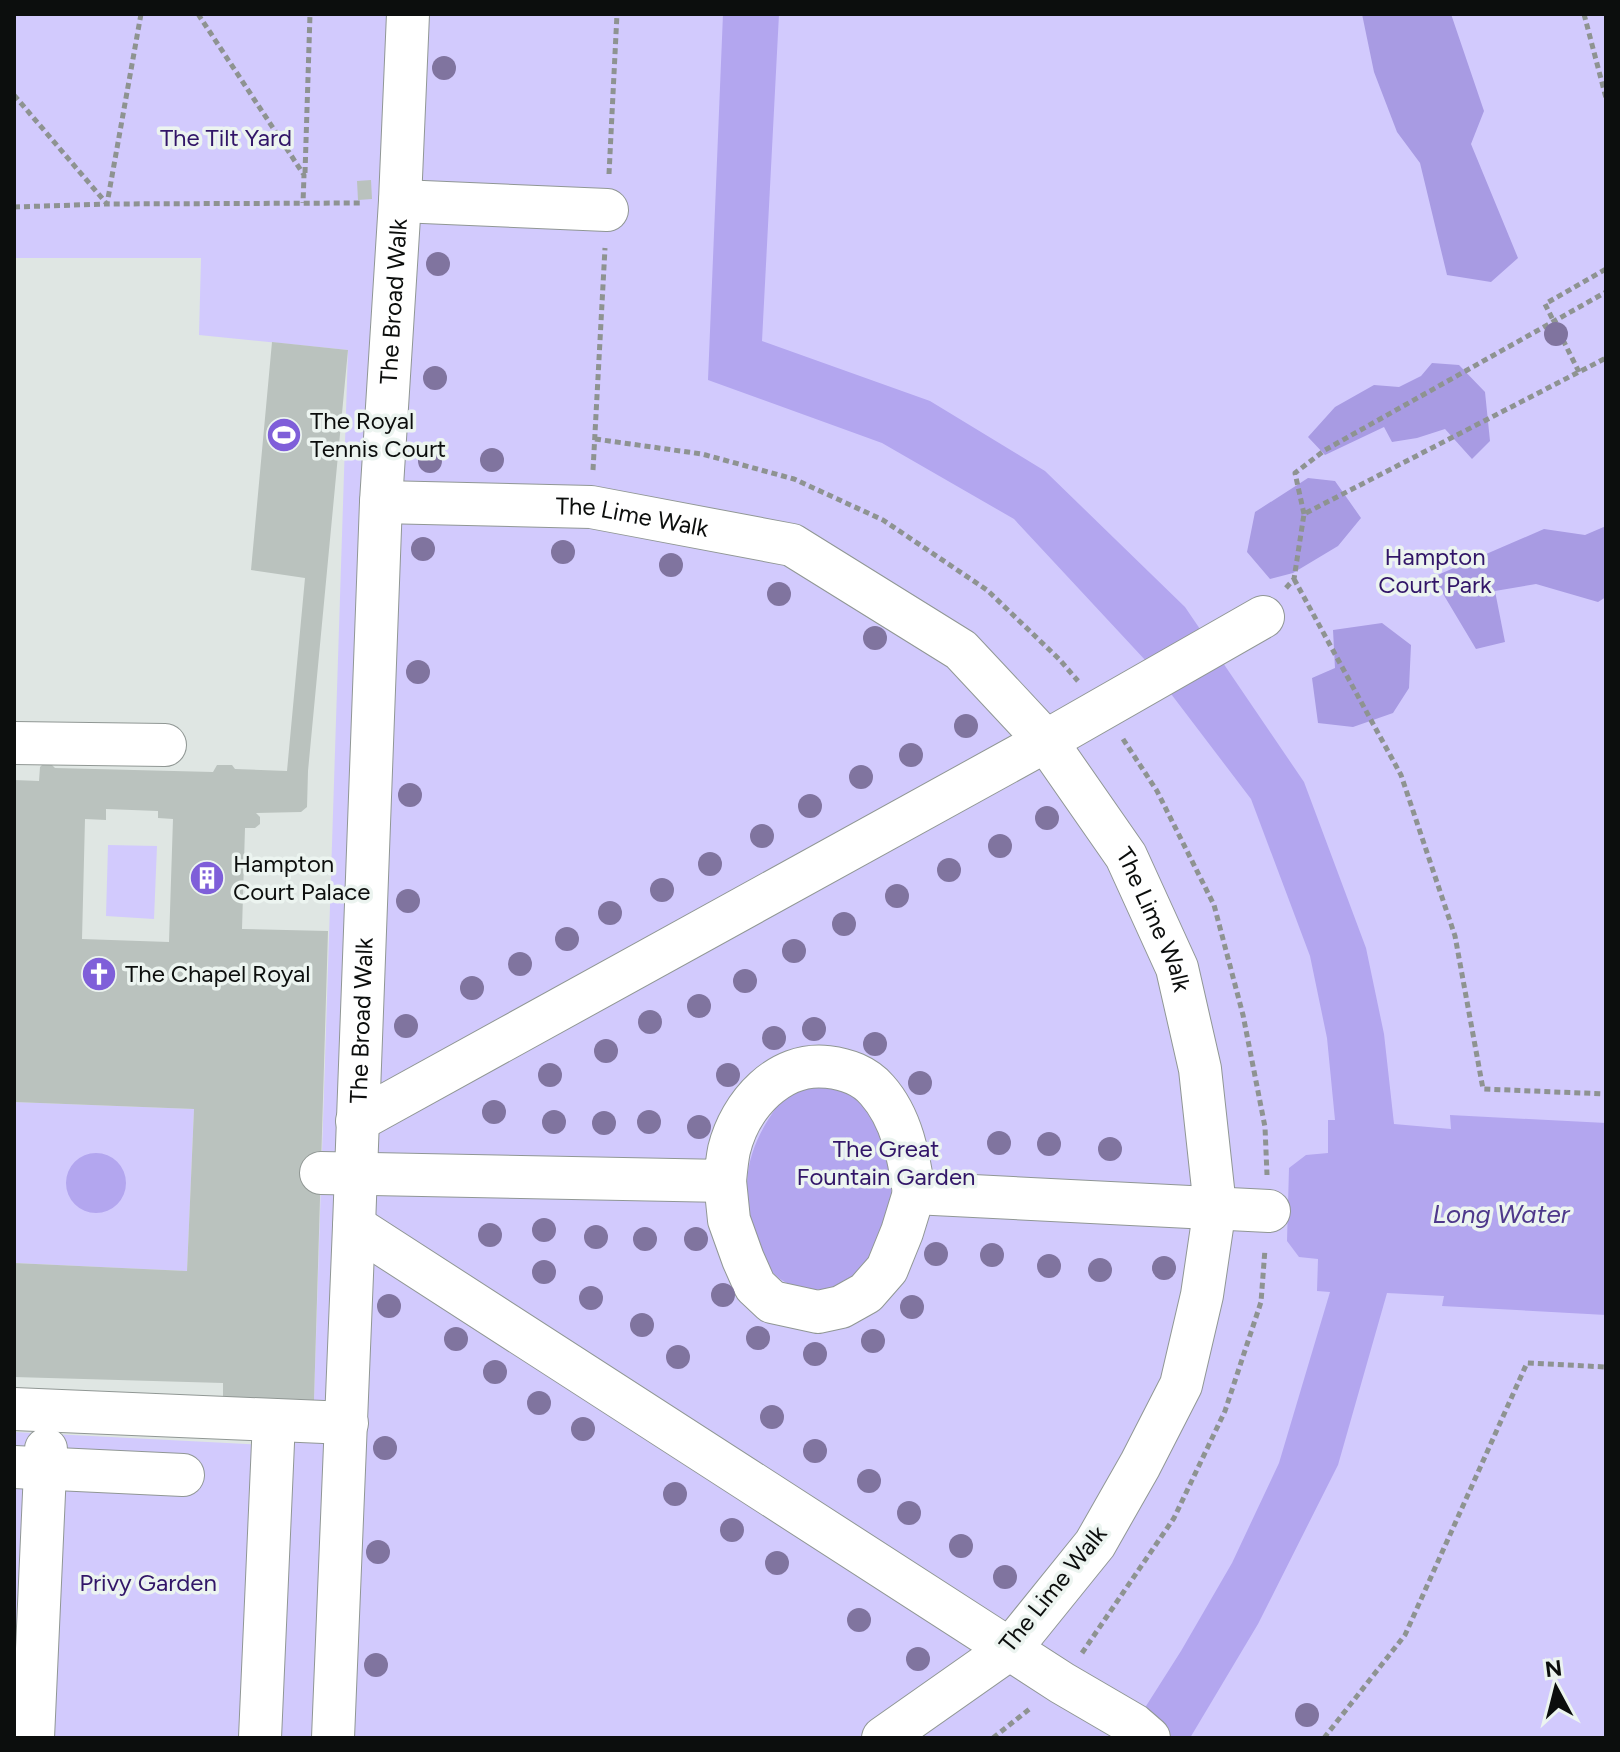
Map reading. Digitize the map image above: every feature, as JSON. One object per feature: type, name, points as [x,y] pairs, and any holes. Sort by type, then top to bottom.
[{"type":"street","name":"The Broad Walk","points":[[333,1738],[354,1226],[338,1173],[357,1121],[381,502],[408,14]]},
{"type":"street","points":[[400,201],[607,210]]},
{"type":"street","name":"The Lime Walk","points":[[381,502],[591,507],[792,545],[961,650],[1046,741],[1126,856],[1177,968],[1200,1069],[1215,1207],[1202,1295],[1181,1385],[1095,1544],[1011,1648],[883,1738]]},
{"type":"street","points":[[357,1121],[1046,741],[1245,626]]},
{"type":"street","points":[[14,743],[165,745]]},
{"type":"street","points":[[814,1065],[853,1072],[876,1088],[895,1116],[909,1159],[914,1193],[887,1269],[866,1293],[841,1307],[818,1312],[772,1302],[755,1286],[729,1220],[725,1181],[729,1148],[744,1113],[774,1081],[790,1071],[814,1065]]},
{"type":"street","points":[[338,1173],[725,1181]]},
{"type":"street","points":[[914,1193],[1269,1211]]},
{"type":"street","points":[[354,1226],[1142,1732]]},
{"type":"street","points":[[260,1738],[274,1420]]},
{"type":"street","points":[[36,1439],[274,1420],[347,1423]]},
{"type":"street","points":[[36,1439],[183,1475]]},
{"type":"street","points":[[33,1738],[36,1439]]},
{"type":"path","points":[[107,204],[141,14]]},
{"type":"path","points":[[198,14],[304,175]]},
{"type":"path","points":[[303,203],[310,14]]},
{"type":"path","points":[[591,507],[617,14]]},
{"type":"path","points":[[1584,14],[1606,98]]},
{"type":"path","points":[[14,95],[107,204]]},
{"type":"path","points":[[14,207],[349,202]]},
{"type":"path","points":[[1579,372],[1545,304],[1606,269]]},
{"type":"path","points":[[1606,292],[1325,450],[1295,473],[1304,514],[1294,579],[1401,775],[1455,936],[1483,1089],[1606,1094]]},
{"type":"path","points":[[1304,514],[1606,358]]},
{"type":"path","points":[[595,439],[702,454],[794,479],[883,520],[987,590],[1059,659],[1103,709],[1157,791],[1214,905],[1243,1015],[1265,1127],[1269,1211],[1261,1302],[1225,1411],[1174,1518],[1062,1683],[993,1738]]},
{"type":"path","points":[[1245,626],[1294,579]]},
{"type":"path","points":[[1324,1738],[1405,1635],[1527,1363],[1606,1367]]},
{"type":"green space","name":"The Great Fountain Garden","points":[[14,14],[1606,14],[1606,1738],[14,1738],[14,1432],[287,1446],[289,1399],[314,1400],[348,350],[199,335],[201,258],[14,258]]},
{"type":"green space","points":[[108,845],[157,846],[154,919],[106,916]]},
{"type":"green space","points":[[14,1102],[194,1109],[187,1271],[14,1263]]},
{"type":"shaded area","points":[[1362,14],[1451,14],[1484,111],[1471,144],[1518,258],[1491,282],[1447,275],[1420,163],[1397,132],[1374,72]]},
{"type":"shaded area","points":[[1432,363],[1459,365],[1485,392],[1490,441],[1472,459],[1445,429],[1392,442],[1384,427],[1325,455],[1308,437],[1335,407],[1374,385],[1399,387],[1421,376]]},
{"type":"shaded area","points":[[1308,478],[1335,481],[1361,518],[1338,546],[1293,573],[1270,579],[1247,552],[1255,512]]},
{"type":"shaded area","points":[[1606,526],[1606,597],[1598,602],[1536,584],[1495,591],[1505,642],[1476,649],[1433,577],[1544,529],[1585,535]]},
{"type":"shaded area","points":[[1382,623],[1411,645],[1409,688],[1393,713],[1353,727],[1318,723],[1312,678],[1335,668],[1333,630]]},
{"type":"water","name":"Long Water","points":[[723,14],[779,14],[762,341],[930,401],[1045,471],[1185,607],[1304,782],[1366,948],[1384,1034],[1394,1124],[1451,1129],[1450,1115],[1606,1123],[1606,1315],[1442,1306],[1444,1296],[1387,1293],[1338,1465],[1258,1624],[1190,1738],[1120,1738],[1134,1725],[1232,1563],[1279,1463],[1330,1292],[1317,1291],[1318,1259],[1299,1257],[1287,1241],[1289,1168],[1306,1155],[1328,1153],[1328,1120],[1335,1120],[1327,1038],[1310,956],[1251,799],[1146,661],[1014,519],[882,443],[708,380]]},
{"type":"water","points":[[822,1086],[856,1098],[869,1112],[887,1152],[891,1197],[879,1238],[859,1273],[837,1286],[817,1290],[789,1284],[773,1273],[765,1262],[749,1217],[747,1183],[756,1142],[779,1104],[795,1092]]},
{"type":"water","points":[[96,1153],[108,1155],[117,1162],[124,1171],[124,1195],[117,1204],[108,1211],[96,1213],[84,1211],[75,1204],[68,1195],[66,1183],[68,1171],[75,1162],[84,1155]]},
{"type":"building","points":[[371,180],[372,199],[358,200],[357,181]]},
{"type":"building","name":"Hampton Court Palace","points":[[272,342],[348,350],[307,807],[301,812],[256,813],[260,824],[255,828],[245,828],[242,929],[328,931],[314,1400],[223,1397],[223,1383],[14,1377],[14,1263],[187,1271],[194,1109],[14,1102],[14,780],[39,781],[40,767],[44,763],[50,763],[55,768],[213,772],[217,765],[232,765],[235,769],[287,771],[305,578],[251,570]],"holes":[[[106,809],[158,811],[158,818],[173,819],[169,942],[82,939],[85,819],[106,820]]]},
{"type":"place","name":"The Royal Tennis Court","points":[[284,435]]},
{"type":"place","name":"Hampton Court Palace","points":[[207,878]]},
{"type":"place","name":"The Chapel Royal","points":[[99,974]]},
{"type":"park label","name":"The Tilt Yard","points":[[226,138]]},
{"type":"park label","name":"Hampton Court Park","points":[[1435,571]]},
{"type":"park label","name":"Privy Garden","points":[[148,1583]]}]
